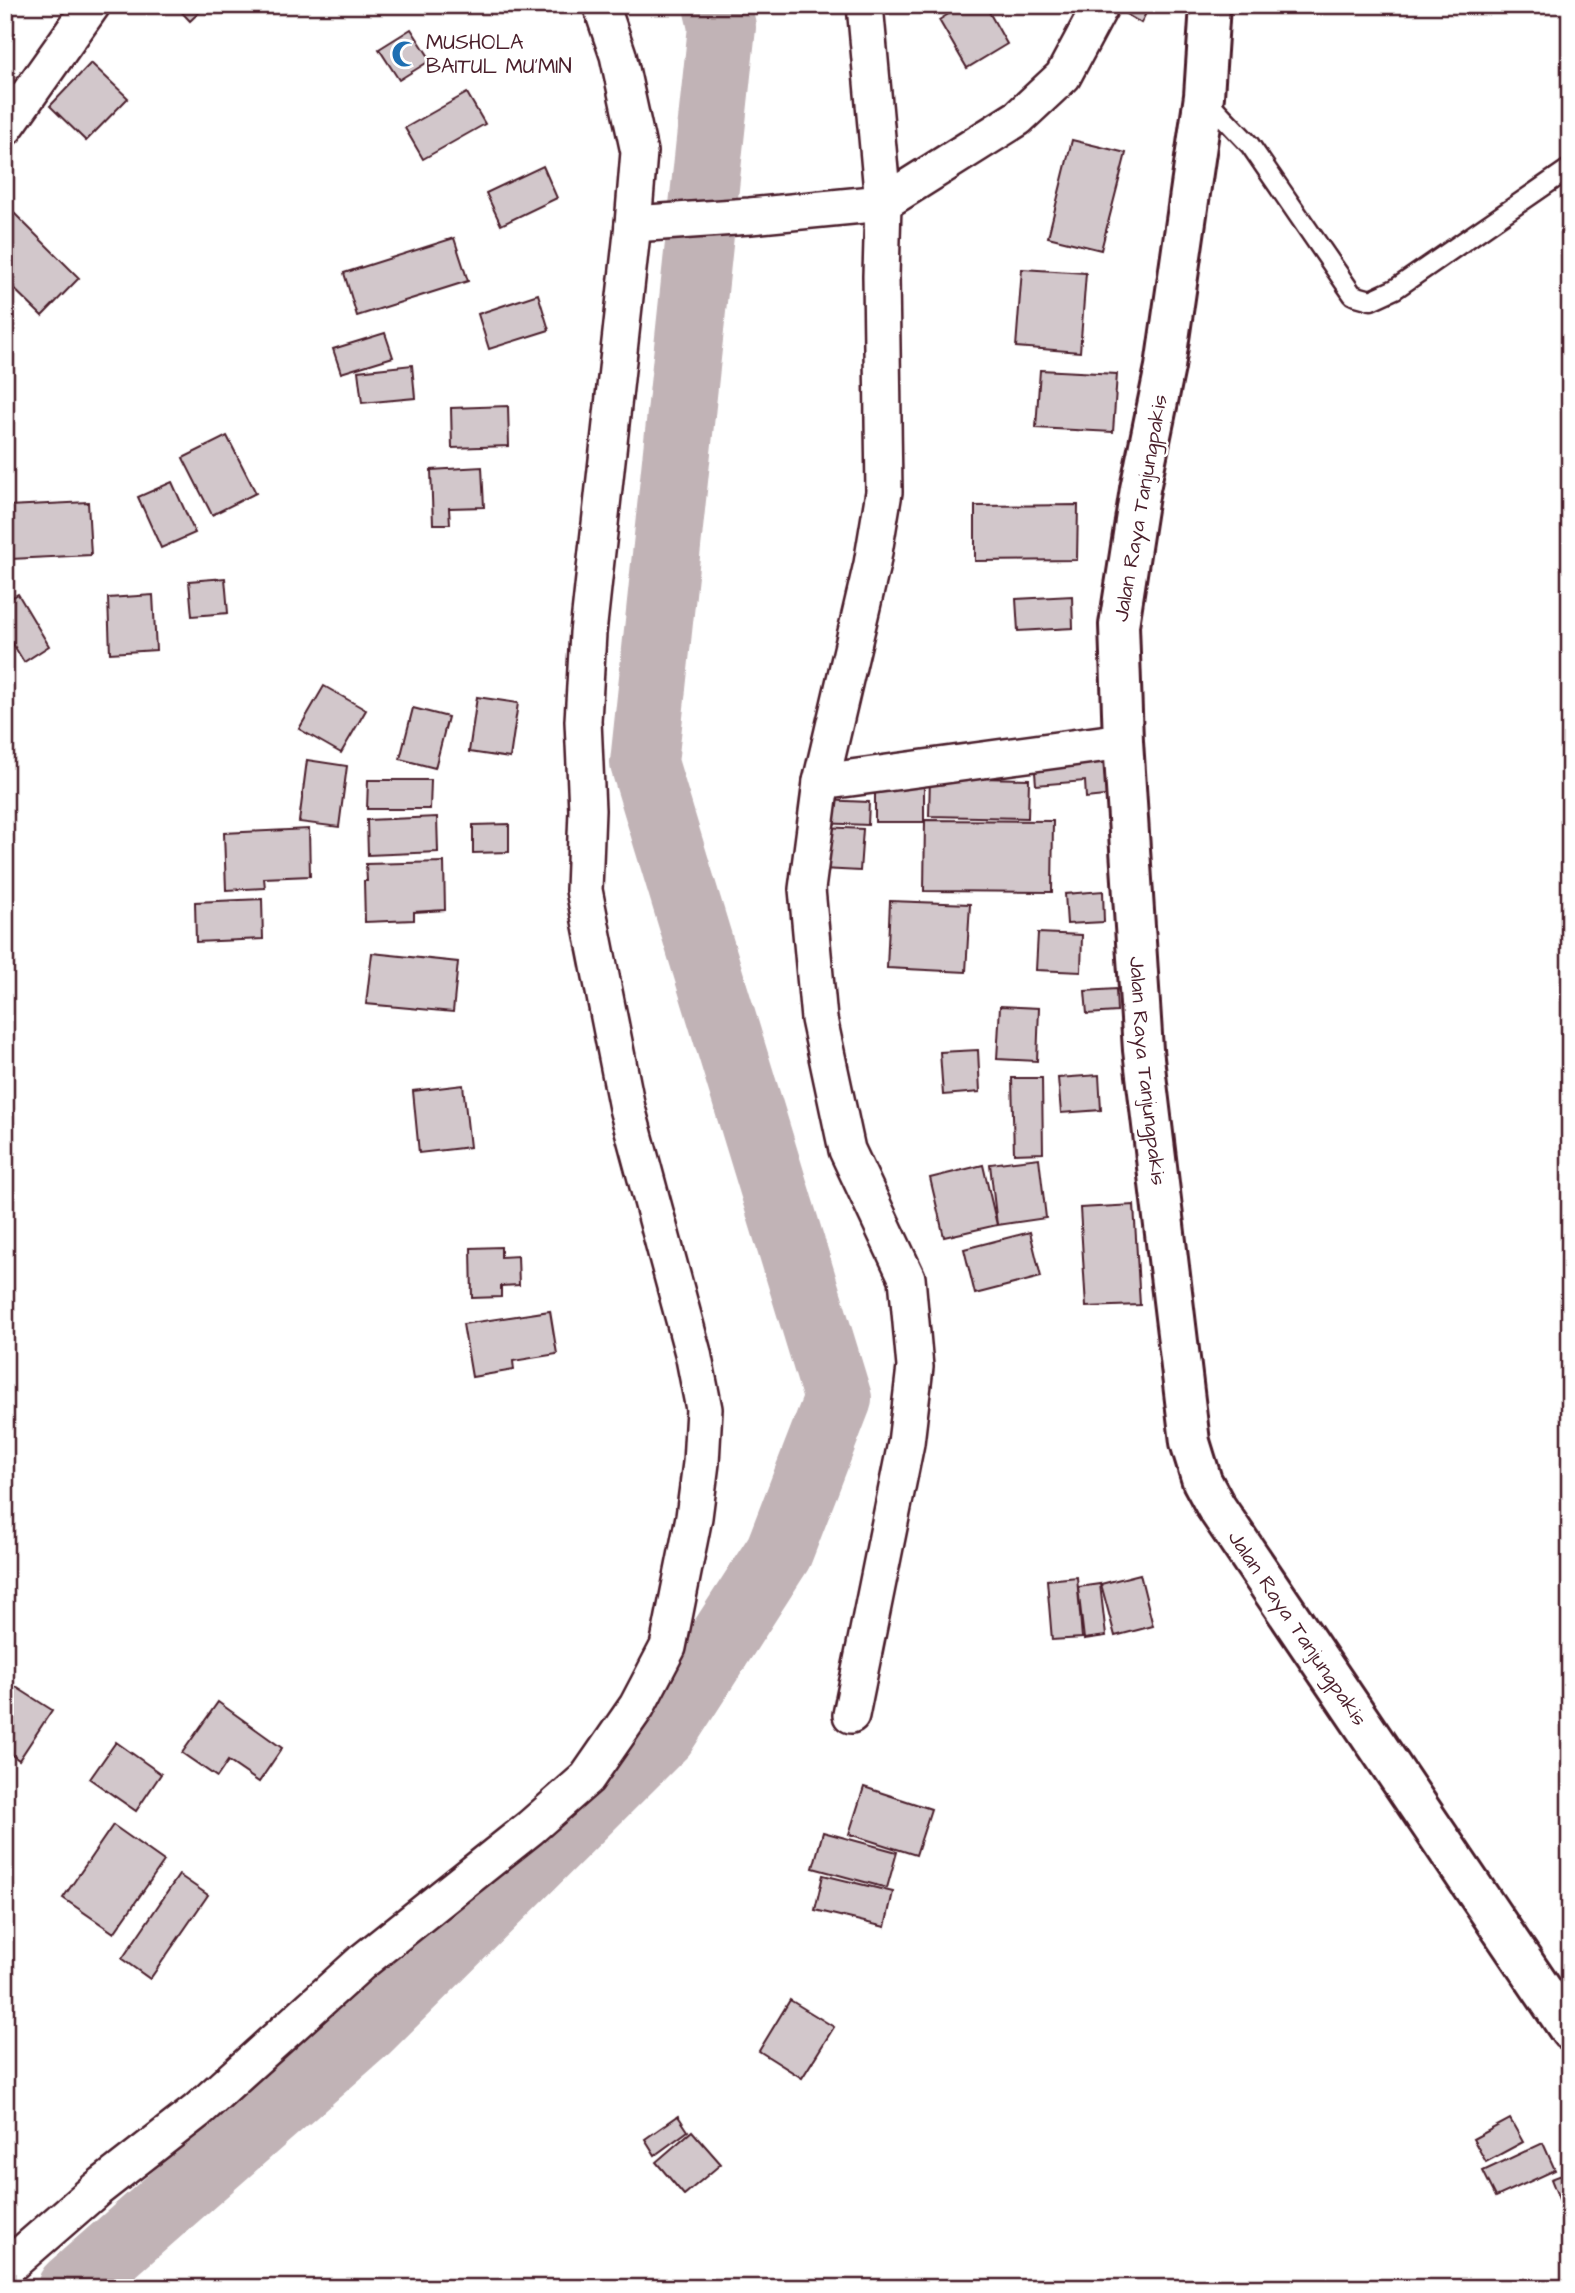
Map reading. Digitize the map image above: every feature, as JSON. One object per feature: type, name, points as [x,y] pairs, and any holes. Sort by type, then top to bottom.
[{"type":"street","points":[[5,128],[92,5]]},
{"type":"street","points":[[5,2269],[97,2189],[197,2111],[362,1962],[530,1828],[587,1778],[637,1706],[668,1647],[694,1517],[704,1409],[693,1353],[627,1108],[584,890],[587,810],[583,720],[588,633],[644,223],[639,152],[618,55],[601,5]]},
{"type":"street","points":[[851,1715],[906,1443],[915,1367],[907,1278],[847,1150],[819,1019],[807,889],[821,782],[873,564],[884,492],[881,276],[883,203],[865,5]]},
{"type":"street","points":[[644,223],[883,203],[1018,118],[1063,76],[1101,5]]},
{"type":"street","name":"Jalan Raya Tanjungpakis","points":[[1210,5],[1203,96],[1165,367],[1140,489],[1119,625],[1123,741],[1143,1050],[1190,1442],[1202,1481],[1216,1507],[1570,2031]]},
{"type":"street","points":[[821,782],[1123,741]]},
{"type":"lane","points":[[1203,96],[1250,145],[1353,295],[1371,300],[1395,289],[1570,168]]},
{"type":"building","points":[[175,5],[207,5],[190,21]]},
{"type":"building","points":[[963,5],[985,5],[1007,44],[967,68],[939,20]]},
{"type":"building","points":[[1111,5],[1150,5],[1141,23]]},
{"type":"building","name":"MUSHOLA BAITUL MU'MIN","points":[[411,29],[431,60],[399,80],[379,49]]},
{"type":"building","points":[[91,63],[128,98],[86,141],[50,106]]},
{"type":"building","points":[[467,93],[485,124],[423,159],[405,128]]},
{"type":"building","points":[[1072,140],[1126,153],[1101,250],[1048,237]]},
{"type":"building","points":[[543,166],[557,198],[501,225],[486,193]]},
{"type":"building","points":[[6,205],[79,278],[42,316],[5,280]]},
{"type":"building","points":[[454,238],[468,281],[357,316],[344,273]]},
{"type":"building","points":[[1022,269],[1086,273],[1080,352],[1016,347]]},
{"type":"building","points":[[538,294],[549,330],[489,349],[478,314]]},
{"type":"building","points":[[385,333],[393,357],[341,373],[333,349]]},
{"type":"building","points":[[412,365],[415,398],[362,403],[358,371]]},
{"type":"building","points":[[1040,370],[1117,374],[1113,432],[1036,428]]},
{"type":"building","points":[[508,406],[509,446],[452,448],[451,408]]},
{"type":"building","points":[[227,436],[256,493],[212,515],[183,458]]},
{"type":"building","points":[[482,467],[484,507],[449,508],[450,524],[433,524],[431,470]]},
{"type":"building","points":[[172,482],[195,533],[161,548],[138,497]]},
{"type":"building","points":[[88,502],[91,555],[11,559],[9,506]]},
{"type":"building","points":[[1078,505],[1077,560],[975,561],[975,506]]},
{"type":"building","points":[[225,578],[228,613],[192,616],[189,581]]},
{"type":"building","points":[[18,594],[49,646],[24,662],[5,631],[5,601]]},
{"type":"building","points":[[153,595],[156,650],[110,653],[108,598]]},
{"type":"building","points":[[1072,596],[1073,628],[1018,631],[1016,599]]},
{"type":"building","points":[[324,686],[366,710],[341,753],[299,729]]},
{"type":"building","points":[[477,697],[518,703],[510,758],[469,752]]},
{"type":"building","points":[[413,708],[448,717],[435,768],[400,759]]},
{"type":"building","points":[[1034,759],[1117,761],[1123,794],[1086,798],[1085,781],[1036,785]]},
{"type":"building","points":[[307,760],[347,766],[339,827],[299,822]]},
{"type":"building","points":[[930,777],[1029,779],[1028,818],[929,816]]},
{"type":"building","points":[[924,779],[924,822],[875,822],[875,780]]},
{"type":"building","points":[[368,780],[431,780],[430,809],[367,809]]},
{"type":"building","points":[[822,800],[869,802],[868,825],[821,823]]},
{"type":"building","points":[[437,817],[438,852],[368,855],[367,820]]},
{"type":"building","points":[[925,820],[1053,821],[1052,892],[924,891]]},
{"type":"building","points":[[509,824],[509,852],[473,853],[473,825]]},
{"type":"building","points":[[825,827],[863,829],[860,871],[822,869]]},
{"type":"building","points":[[309,829],[310,876],[264,878],[265,888],[226,890],[224,833]]},
{"type":"building","points":[[444,862],[445,910],[414,912],[414,920],[365,922],[366,864]]},
{"type":"building","points":[[1103,891],[1104,922],[1067,924],[1065,894]]},
{"type":"building","points":[[262,899],[263,939],[196,942],[195,902]]},
{"type":"building","points":[[890,901],[970,904],[966,972],[887,968]]},
{"type":"building","points":[[1038,933],[1082,935],[1081,972],[1036,970]]},
{"type":"building","points":[[372,953],[458,962],[453,1012],[366,1004]]},
{"type":"building","points":[[1116,989],[1117,1012],[1087,1014],[1085,991]]},
{"type":"building","points":[[1000,1006],[1039,1008],[1037,1061],[997,1059]]},
{"type":"building","points":[[978,1050],[980,1092],[943,1095],[940,1052]]},
{"type":"building","points":[[1099,1075],[1101,1110],[1061,1113],[1058,1078]]},
{"type":"building","points":[[1012,1078],[1042,1078],[1043,1153],[1014,1154]]},
{"type":"building","points":[[463,1085],[470,1147],[419,1153],[413,1091]]},
{"type":"building","points":[[1039,1158],[1046,1218],[997,1225],[990,1164]]},
{"type":"building","points":[[983,1165],[997,1225],[944,1237],[930,1178]]},
{"type":"building","points":[[1134,1205],[1140,1305],[1086,1307],[1080,1208]]},
{"type":"building","points":[[1030,1232],[1041,1277],[975,1294],[964,1249]]},
{"type":"building","points":[[501,1247],[501,1257],[518,1256],[519,1285],[501,1286],[501,1297],[472,1298],[471,1248]]},
{"type":"building","points":[[550,1311],[557,1354],[513,1361],[514,1370],[472,1377],[463,1324]]},
{"type":"building","points":[[1140,1574],[1153,1626],[1115,1636],[1101,1584]]},
{"type":"building","points":[[1077,1577],[1082,1638],[1052,1640],[1047,1580]]},
{"type":"building","points":[[1100,1584],[1106,1636],[1084,1639],[1078,1587]]},
{"type":"building","points":[[5,1680],[52,1710],[19,1760],[5,1750]]},
{"type":"building","points":[[218,1702],[282,1748],[259,1782],[228,1761],[217,1777],[182,1753]]},
{"type":"building","points":[[116,1742],[161,1774],[136,1811],[90,1779]]},
{"type":"building","points":[[864,1787],[931,1809],[916,1855],[849,1834]]},
{"type":"building","points":[[113,1825],[164,1861],[114,1933],[63,1898]]},
{"type":"building","points":[[823,1832],[897,1852],[887,1888],[813,1868]]},
{"type":"building","points":[[179,1875],[208,1895],[150,1979],[122,1959]]},
{"type":"building","points":[[823,1875],[893,1892],[885,1927],[815,1910]]},
{"type":"building","points":[[790,2000],[834,2027],[802,2078],[759,2051]]},
{"type":"building","points":[[678,2116],[688,2131],[655,2155],[645,2139]]},
{"type":"building","points":[[1510,2119],[1523,2142],[1486,2162],[1473,2139]]},
{"type":"building","points":[[692,2131],[721,2164],[684,2195],[656,2162]]},
{"type":"building","points":[[1543,2143],[1555,2170],[1496,2197],[1483,2171]]},
{"type":"building","points":[[1570,2172],[1570,2217],[1567,2219],[1551,2179]]},
{"type":"waterway","points":[[71,2288],[367,2028],[662,1734],[779,1552],[838,1399],[644,763],[722,27],[717,5]]},
{"type":"place","name":"MUSHOLA BAITUL MU'MIN","points":[[405,54]]}]
